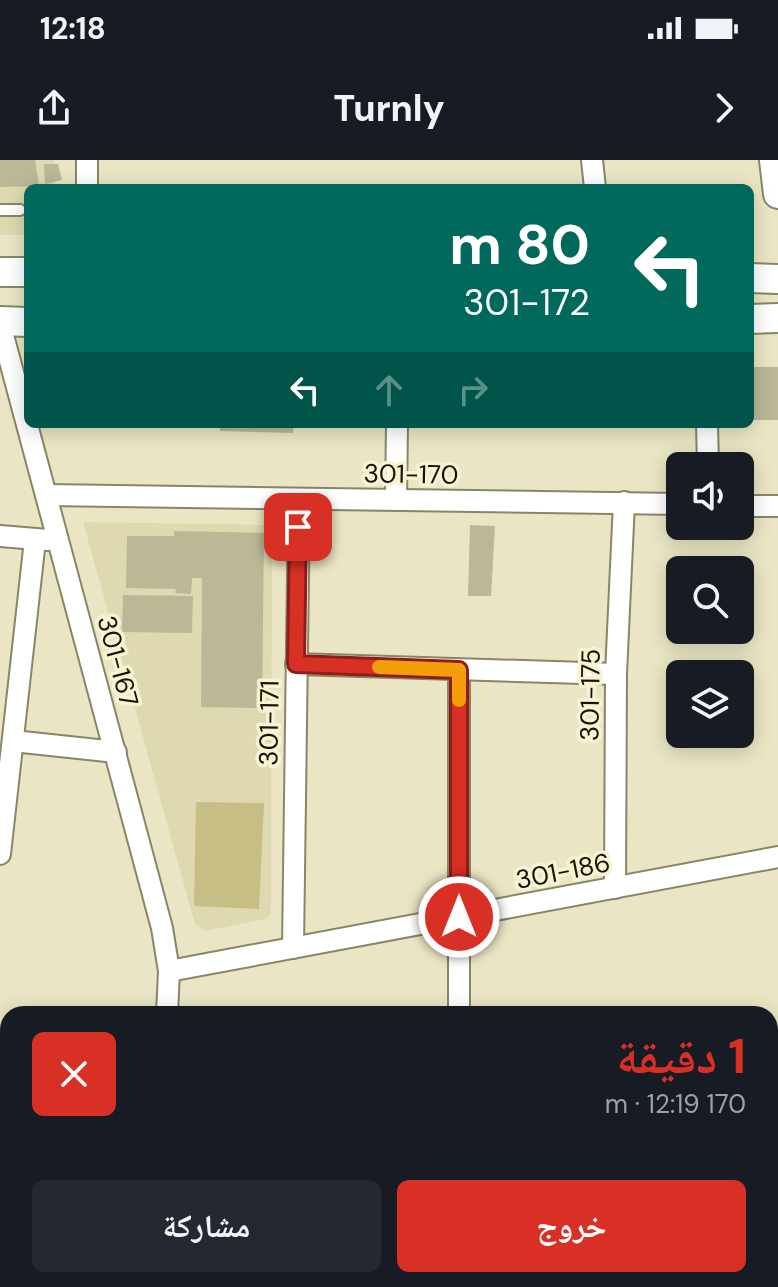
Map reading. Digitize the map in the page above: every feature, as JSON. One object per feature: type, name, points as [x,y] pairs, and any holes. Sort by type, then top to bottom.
[{"type":"main road","points":[[774,160],[778,194]]},
{"type":"main road","points":[[0,272],[24,272]]},
{"type":"main road","points":[[754,278],[778,279]]},
{"type":"main road","points":[[754,319],[778,318]]},
{"type":"main road","points":[[0,323],[24,322]]},
{"type":"street","points":[[87,160],[87,184]]},
{"type":"street","points":[[592,160],[595,184]]},
{"type":"street","name":"301-167","points":[[0,323],[24,413]]},
{"type":"street","name":"301-167","points":[[28,428],[164,939],[169,971],[167,1006]]},
{"type":"street","points":[[396,500],[397,428]]},
{"type":"street","points":[[707,428],[708,452]]},
{"type":"street","name":"301-170","points":[[46,495],[666,504]]},
{"type":"street","name":"301-171","points":[[293,948],[299,499]]},
{"type":"street","name":"301-175","points":[[615,888],[616,674],[624,502]]},
{"type":"street","points":[[754,506],[778,506]]},
{"type":"street","points":[[0,536],[59,540]]},
{"type":"street","points":[[0,854],[35,540]]},
{"type":"street","points":[[296,664],[616,674]]},
{"type":"street","points":[[459,670],[459,1006]]},
{"type":"street","points":[[13,741],[116,752]]},
{"type":"street","points":[[778,841],[778,857]]},
{"type":"street","name":"301-186","points":[[169,971],[778,857]]},
{"type":"lane","points":[[0,210],[20,210]]},
{"type":"shaded area","points":[[0,160],[54,160],[55,184],[24,184],[24,235],[0,235]]},
{"type":"shaded area","points":[[83,522],[272,525],[271,914],[266,919],[205,931],[195,924]]},
{"type":"shaded area","points":[[196,802],[264,803],[259,909],[194,906]]},
{"type":"building","points":[[0,160],[35,160],[39,184],[0,187]]},
{"type":"building","points":[[44,164],[58,164],[62,180],[45,184]]},
{"type":"building","points":[[754,367],[778,367],[778,420],[754,420]]},
{"type":"building","points":[[220,428],[294,428],[293,433],[220,431]]},
{"type":"building","points":[[470,525],[495,526],[491,596],[468,596]]},
{"type":"building","points":[[174,531],[264,533],[262,708],[201,707],[202,578],[192,578],[191,594],[175,593],[176,589],[126,588],[127,536],[174,536]]},
{"type":"building","points":[[123,595],[193,596],[192,633],[122,632]]},
{"type":"slow traffic","points":[[379,667],[459,670],[459,700]]},
{"type":"route","points":[[298,527],[296,664],[459,670],[459,917]]}]
